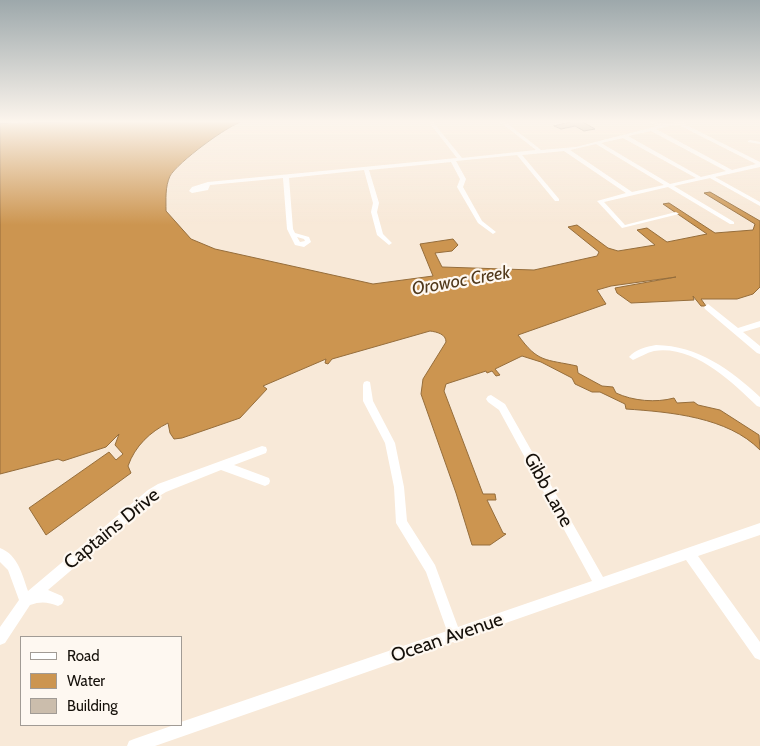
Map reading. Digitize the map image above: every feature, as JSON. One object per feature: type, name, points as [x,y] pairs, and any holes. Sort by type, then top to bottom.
[{"type":"street","points":[[458,156],[461,160]]},
{"type":"street","points":[[208,184],[501,156]]},
{"type":"street","points":[[520,156],[557,200]]},
{"type":"street","points":[[575,156],[631,194]]},
{"type":"street","points":[[619,156],[732,223]]},
{"type":"street","points":[[660,156],[700,178]]},
{"type":"street","points":[[702,156],[732,172]]},
{"type":"street","points":[[745,156],[760,164]]},
{"type":"street","points":[[453,160],[462,176],[460,187],[480,222],[493,232]]},
{"type":"street","points":[[676,214],[624,227],[600,201],[760,164]]},
{"type":"street","points":[[366,169],[376,203],[374,212],[380,235],[389,243]]},
{"type":"street","points":[[710,176],[759,207]]},
{"type":"street","points":[[286,177],[290,229],[293,234]]},
{"type":"street","points":[[708,307],[760,351]]},
{"type":"street","points":[[736,331],[760,324]]},
{"type":"street","points":[[634,356],[640,351],[669,349],[700,357],[728,374],[760,403]]},
{"type":"street","points":[[367,385],[368,401],[390,443],[399,487],[402,523],[431,570],[454,636]]},
{"type":"street","name":"Gibb Lane","points":[[491,400],[502,407],[601,585]]},
{"type":"street","name":"Captains Drive","points":[[0,638],[26,601],[152,494],[162,488],[262,450]]},
{"type":"street","points":[[222,466],[265,482]]},
{"type":"street","name":"Ocean Avenue","points":[[134,746],[760,529]]},
{"type":"street","points":[[0,554],[13,566],[26,601],[38,596],[51,596],[58,600]]},
{"type":"street","points":[[690,554],[760,653]]},
{"type":"water","name":"Orowoc Creek","points":[[0,156],[191,156],[182,162],[170,176],[167,184],[166,211],[191,239],[215,249],[373,284],[433,276],[420,244],[453,239],[458,245],[452,251],[435,253],[442,267],[534,270],[597,256],[599,252],[568,227],[577,225],[608,248],[618,251],[655,245],[637,230],[647,228],[667,242],[707,234],[663,204],[669,203],[715,233],[753,230],[755,224],[704,193],[710,192],[760,221],[760,287],[753,294],[737,299],[701,299],[706,306],[701,306],[693,296],[694,300],[631,303],[617,293],[615,288],[676,277],[611,286],[597,290],[606,304],[518,335],[531,351],[537,355],[577,366],[578,373],[602,386],[613,387],[616,393],[623,396],[652,401],[674,398],[677,403],[694,402],[698,405],[720,410],[759,435],[760,450],[732,430],[715,423],[698,418],[661,412],[626,409],[625,404],[600,392],[592,392],[575,384],[572,378],[541,362],[522,356],[495,369],[500,375],[496,376],[492,371],[487,373],[486,371],[446,384],[444,391],[483,494],[495,494],[496,500],[487,500],[503,533],[506,534],[490,545],[472,545],[421,394],[423,379],[446,342],[443,335],[430,331],[332,359],[328,364],[325,363],[326,359],[263,386],[267,389],[240,418],[174,439],[170,433],[168,423],[149,435],[139,446],[128,466],[131,473],[46,535],[29,508],[109,452],[116,460],[123,454],[115,445],[119,434],[106,447],[63,461],[58,459],[0,474]]}]
